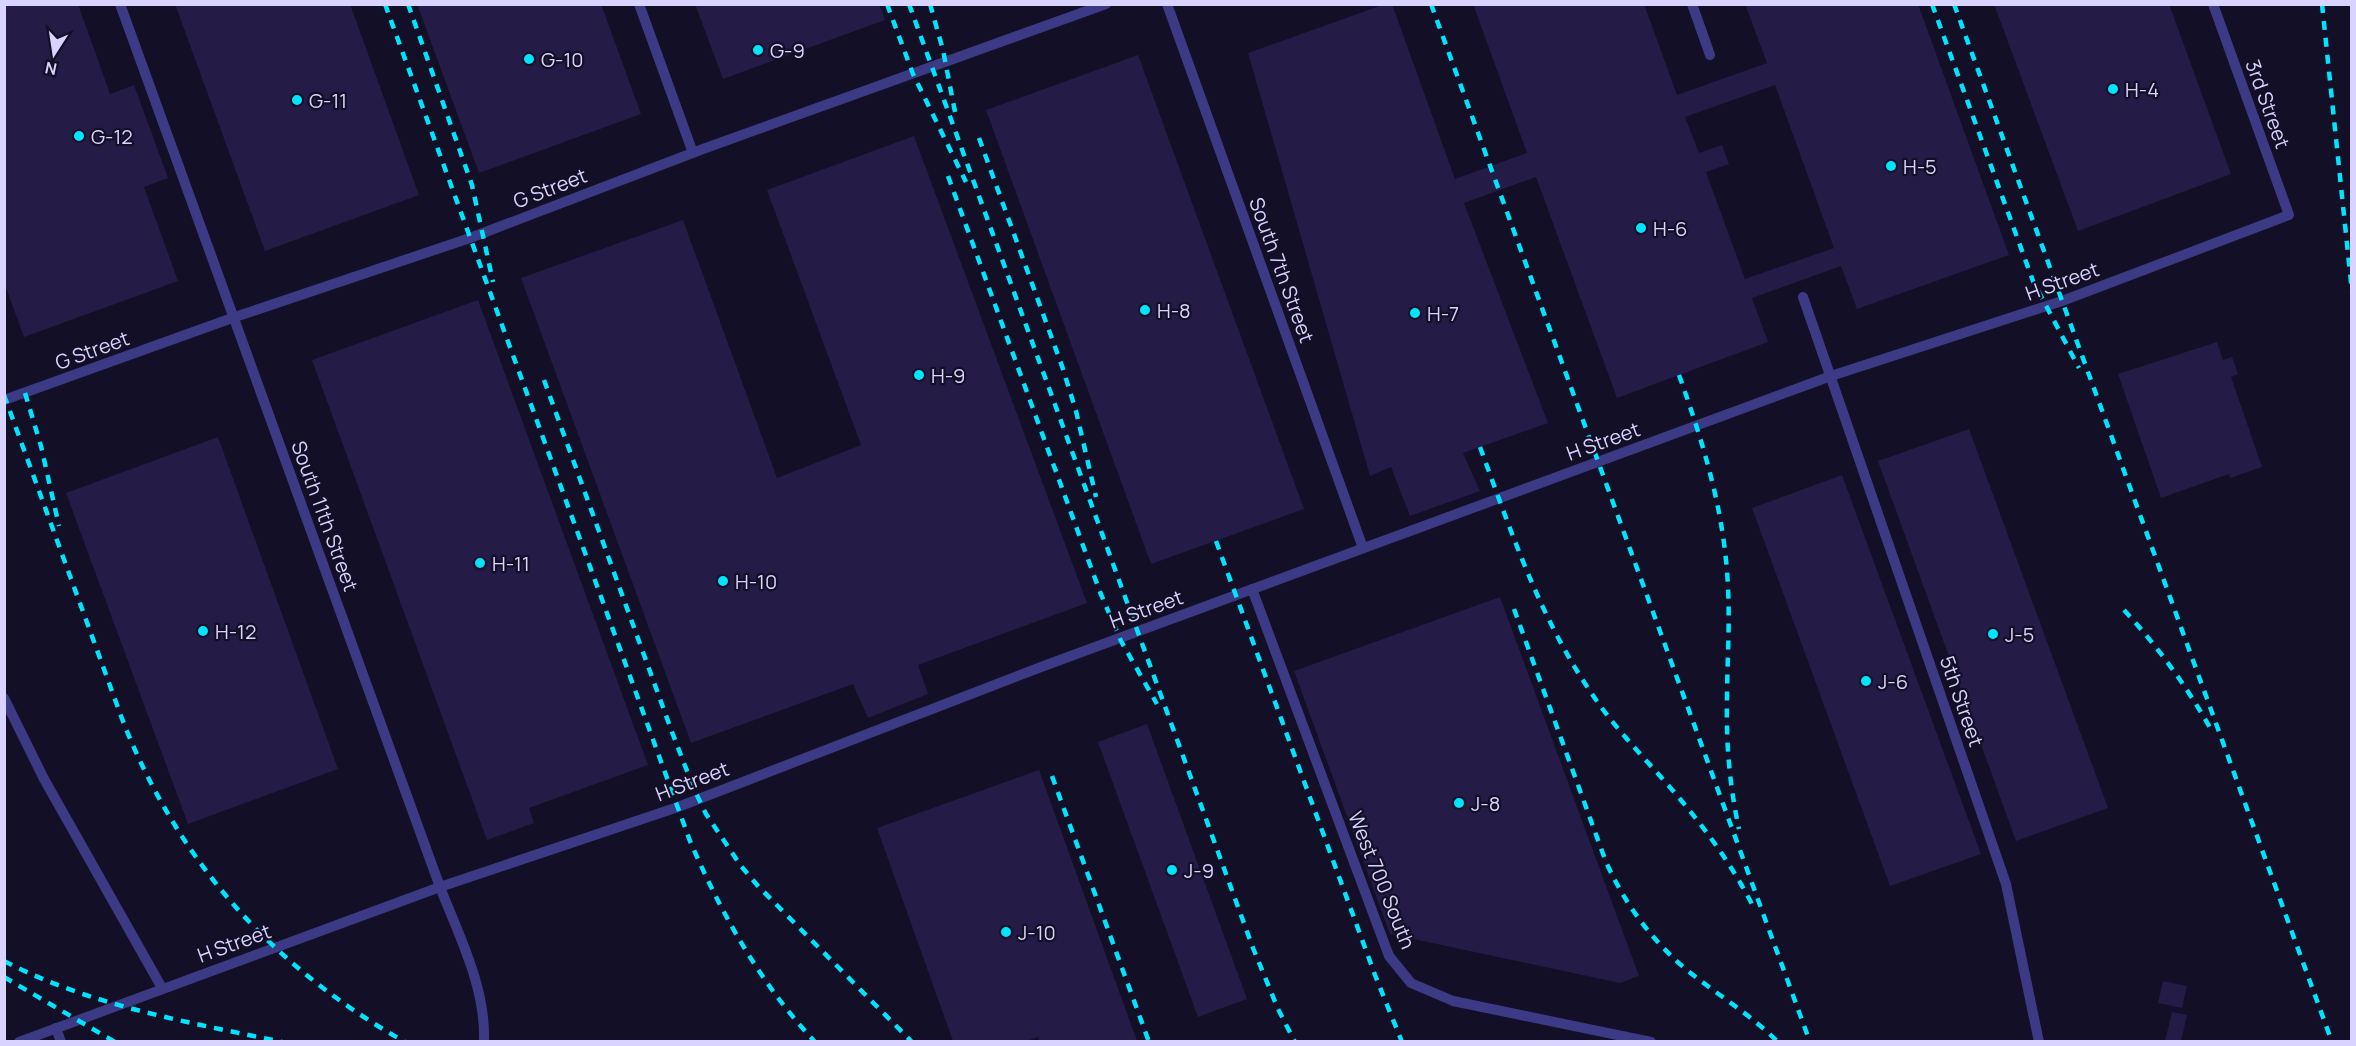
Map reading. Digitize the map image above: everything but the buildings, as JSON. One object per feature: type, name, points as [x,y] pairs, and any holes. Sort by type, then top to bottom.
[{"type":"lane","name":"South 11th Street","points":[[120,4],[440,887],[475,976],[484,1041]]},
{"type":"lane","points":[[639,4],[693,153]]},
{"type":"lane","name":"G Street","points":[[4,400],[235,317],[484,233],[693,153],[1106,4]]},
{"type":"lane","name":"South 7th Street","points":[[1167,4],[1363,548]]},
{"type":"lane","points":[[1692,4],[1710,55]]},
{"type":"lane","name":"3rd Street","points":[[2213,4],[2289,215]]},
{"type":"lane","name":"H Street","points":[[19,1041],[440,887],[678,807],[1041,667],[1831,376],[2062,301],[2289,215]]},
{"type":"lane","name":"5th Street","points":[[1803,297],[2006,885],[2040,1041]]},
{"type":"lane","name":"West 700 South","points":[[1252,589],[1389,956],[1411,983],[1453,1001],[1651,1041]]},
{"type":"lane","points":[[4,698],[44,779],[162,988]]},
{"type":"lane","points":[[56,1028],[61,1041]]},
{"type":"railway","points":[[385,4],[690,841],[715,895],[744,947],[777,996],[815,1042]]},
{"type":"railway","points":[[408,4],[472,185],[493,282]]},
{"type":"railway","points":[[887,4],[913,74],[966,182]]},
{"type":"railway","points":[[909,4],[1253,948],[1278,1009],[1295,1042]]},
{"type":"railway","points":[[930,4],[943,50],[956,117]]},
{"type":"railway","points":[[1431,4],[1810,1042]]},
{"type":"railway","points":[[1932,4],[2033,281],[2079,368]]},
{"type":"railway","points":[[1954,4],[2332,1042]]},
{"type":"railway","points":[[2322,4],[2352,292]]},
{"type":"railway","points":[[979,138],[1062,366],[1076,411],[1096,497]]},
{"type":"railway","points":[[948,176],[1100,592],[1121,641],[1157,704]]},
{"type":"railway","points":[[1679,375],[1705,454],[1723,533],[1729,602],[1728,750],[1739,829]]},
{"type":"railway","points":[[544,380],[672,732],[706,814],[741,866],[758,886],[912,1042]]},
{"type":"railway","points":[[25,393],[41,446],[59,526]]},
{"type":"railway","points":[[4,395],[124,724],[147,775],[173,822],[203,867],[236,908],[273,946],[314,981],[358,1013],[405,1042]]},
{"type":"railway","points":[[1480,447],[1541,603],[1572,662],[1611,720],[1710,837],[1752,904]]},
{"type":"railway","points":[[1216,541],[1375,975],[1402,1042]]},
{"type":"railway","points":[[1514,609],[1606,862],[1622,893],[1651,934],[1675,959],[1778,1042]]},
{"type":"railway","points":[[2124,610],[2172,669],[2213,733]]},
{"type":"railway","points":[[1052,776],[1149,1042]]},
{"type":"railway","points":[[4,961],[37,977],[105,1001],[140,1011],[282,1042]]},
{"type":"railway","points":[[4,977],[115,1042]]},
{"type":"place","name":"G-9","points":[[758,50]]},
{"type":"place","name":"G-10","points":[[529,59]]},
{"type":"place","name":"H-4","points":[[2113,89]]},
{"type":"place","name":"G-11","points":[[297,100]]},
{"type":"place","name":"G-12","points":[[79,136]]},
{"type":"place","name":"H-5","points":[[1891,166]]},
{"type":"place","name":"H-6","points":[[1641,228]]},
{"type":"place","name":"H-8","points":[[1145,310]]},
{"type":"place","name":"H-7","points":[[1415,313]]},
{"type":"place","name":"H-9","points":[[919,375]]},
{"type":"place","name":"H-11","points":[[480,563]]},
{"type":"place","name":"H-10","points":[[723,581]]},
{"type":"place","name":"H-12","points":[[203,631]]},
{"type":"place","name":"J-5","points":[[1993,634]]},
{"type":"place","name":"J-6","points":[[1866,681]]},
{"type":"place","name":"J-8","points":[[1459,803]]},
{"type":"place","name":"J-9","points":[[1172,870]]},
{"type":"place","name":"J-10","points":[[1006,932]]}]
